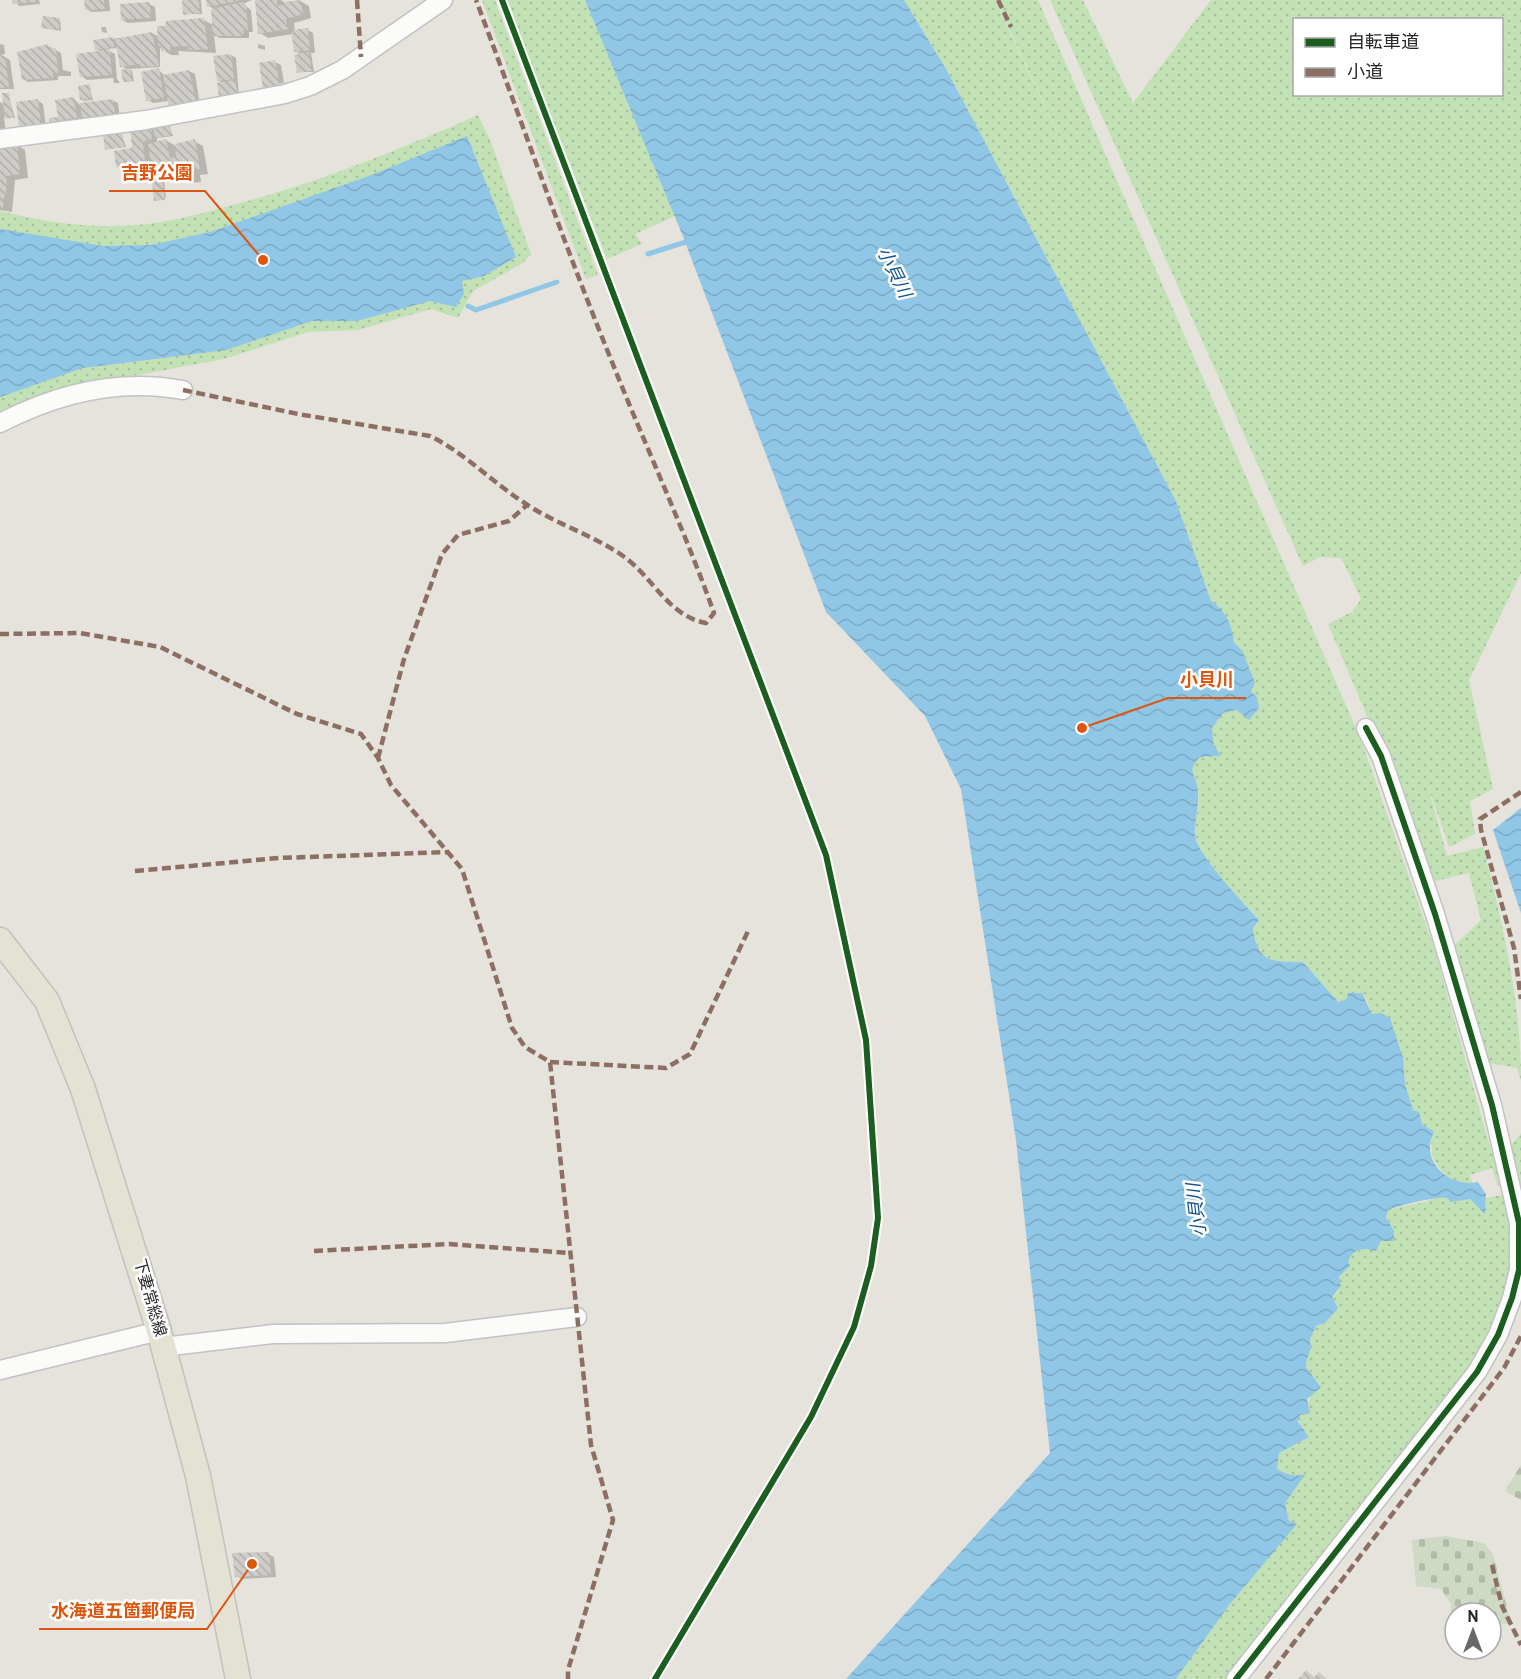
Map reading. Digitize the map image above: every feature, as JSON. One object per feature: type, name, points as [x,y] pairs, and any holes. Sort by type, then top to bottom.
[{"type":"main road","name":"下妻常総線","points":[[0,940],[47,1001],[78,1078],[161,1339],[198,1476],[238,1679]]},
{"type":"street","points":[[0,139],[146,120],[285,94],[310,86],[342,70],[443,0]]},
{"type":"street","points":[[0,423],[79,392],[110,385],[158,385],[183,390]]},
{"type":"street","points":[[1236,1679],[1477,1372],[1498,1335],[1512,1298],[1519,1270],[1519,1223],[1492,1105],[1435,914],[1381,756],[1366,728]]},
{"type":"street","points":[[0,1371],[161,1339],[273,1334],[446,1334],[577,1317]]},
{"type":"green space","points":[[482,0],[495,0],[598,275],[586,279]]},
{"type":"green space","points":[[506,0],[585,0],[675,216],[635,234],[642,244],[607,259]]},
{"type":"green space","points":[[904,0],[995,0],[1102,230],[996,0],[1038,0],[1361,740],[1435,951],[1488,1140],[1504,1184],[1498,1186],[1492,1168],[1470,1175],[1472,1183],[1459,1184],[1450,1180],[1438,1167],[1432,1155],[1431,1137],[1413,1111],[1405,1084],[1403,1058],[1372,1014],[1366,998],[1348,997],[1338,1002],[1303,962],[1283,962],[1262,954],[1255,940],[1253,928],[1259,920],[1223,879],[1198,844],[1195,830],[1199,797],[1192,771],[1193,765],[1199,757],[1208,758],[1214,746],[1212,728],[1223,713],[1237,710],[1249,720],[1258,708],[1257,697],[1251,691],[1254,683],[1242,650],[1234,643],[1227,619],[1221,609],[1211,601],[1176,501],[946,69]]},
{"type":"green space","points":[[1050,0],[1083,0],[1133,103],[1211,0],[1521,0],[1521,573],[1469,680],[1493,789],[1470,801],[1475,834],[1449,847],[1428,786],[1447,856],[1483,847],[1510,963],[1518,1022],[1521,1081],[1517,1068],[1490,1063],[1455,945],[1481,920],[1469,873],[1435,881],[1380,730],[1370,723],[1328,624],[1352,612],[1361,599],[1341,558],[1320,557],[1303,566]]},
{"type":"green space","points":[[478,115],[491,142],[531,254],[523,263],[473,291],[458,318],[431,309],[358,330],[308,332],[224,359],[138,375],[88,381],[0,411],[0,211],[85,225],[119,226],[170,221],[258,198],[322,178]]},
{"type":"green space","points":[[1521,1133],[1521,1183],[1516,1184],[1508,1149]]},
{"type":"green space","points":[[1507,1194],[1512,1241],[1508,1288],[1499,1319],[1476,1359],[1231,1679],[1176,1679],[1230,1604],[1296,1524],[1289,1521],[1285,1503],[1304,1475],[1290,1475],[1276,1469],[1279,1453],[1305,1439],[1308,1434],[1301,1430],[1298,1418],[1308,1406],[1310,1395],[1321,1386],[1304,1366],[1311,1348],[1310,1339],[1316,1326],[1326,1322],[1338,1308],[1332,1297],[1338,1292],[1339,1278],[1350,1266],[1348,1261],[1359,1250],[1376,1251],[1381,1241],[1389,1239],[1394,1231],[1386,1217],[1387,1210],[1428,1201],[1436,1196],[1470,1199],[1485,1213],[1486,1198]]},
{"type":"green space","points":[[1521,1465],[1521,1500],[1505,1491]]},
{"type":"green space","points":[[1445,1536],[1484,1543],[1493,1554],[1511,1623],[1503,1623],[1503,1601],[1449,1601],[1441,1589],[1416,1586],[1412,1540]]},
{"type":"water","points":[[585,0],[904,0],[946,69],[1176,501],[1211,601],[1228,619],[1234,643],[1242,650],[1255,683],[1251,691],[1257,697],[1259,708],[1249,720],[1237,710],[1223,713],[1212,728],[1214,746],[1221,756],[1200,757],[1194,765],[1192,771],[1198,791],[1195,836],[1198,844],[1222,879],[1259,920],[1253,928],[1255,940],[1262,954],[1283,962],[1303,962],[1338,1002],[1347,999],[1348,993],[1362,993],[1372,1014],[1380,1013],[1390,1018],[1403,1058],[1405,1084],[1413,1110],[1419,1112],[1422,1124],[1434,1132],[1430,1142],[1433,1162],[1439,1170],[1456,1181],[1478,1182],[1486,1194],[1485,1214],[1470,1199],[1450,1202],[1448,1198],[1418,1201],[1388,1210],[1386,1217],[1394,1231],[1394,1241],[1381,1241],[1376,1251],[1359,1250],[1348,1261],[1350,1266],[1339,1277],[1341,1286],[1332,1297],[1338,1308],[1326,1322],[1316,1326],[1310,1339],[1311,1348],[1305,1366],[1321,1387],[1307,1399],[1310,1413],[1300,1415],[1298,1422],[1309,1437],[1279,1453],[1277,1469],[1290,1475],[1305,1475],[1285,1503],[1289,1521],[1297,1524],[1230,1604],[1176,1679],[846,1679],[1050,1453],[1016,1140],[961,789],[925,716],[826,612],[682,234]]},
{"type":"water","points":[[467,136],[516,257],[484,276],[462,281],[464,294],[456,307],[430,301],[357,321],[312,321],[226,350],[83,368],[0,397],[0,229],[103,246],[151,245],[210,232],[369,176]]},
{"type":"water","points":[[1521,808],[1521,913],[1493,830]]},
{"type":"building","points":[[12,0],[36,0],[36,2],[13,4]]},
{"type":"building","points":[[84,0],[104,0],[105,9],[85,10]]},
{"type":"building","points":[[182,0],[199,0],[200,13],[183,15]]},
{"type":"building","points":[[206,0],[238,0],[238,1],[207,7]]},
{"type":"building","points":[[255,0],[277,0],[277,6],[284,2],[301,0],[303,14],[286,19],[288,29],[258,34]]},
{"type":"building","points":[[150,2],[151,18],[121,20],[120,4]]},
{"type":"building","points":[[243,2],[243,6],[246,5],[248,30],[244,30],[243,36],[213,36],[211,9]]},
{"type":"building","points":[[43,16],[60,18],[59,30],[41,28]]},
{"type":"building","points":[[204,18],[208,49],[189,50],[189,46],[170,47],[171,51],[161,51],[161,46],[158,46],[157,26],[165,26],[166,21]]},
{"type":"building","points":[[308,28],[310,50],[294,52],[291,30]]},
{"type":"building","points":[[152,32],[159,66],[141,67],[140,64],[120,67],[115,39]]},
{"type":"building","points":[[113,37],[114,47],[95,50],[93,40]]},
{"type":"building","points":[[48,44],[49,49],[56,48],[58,73],[53,73],[53,78],[22,80],[17,52]]},
{"type":"building","points":[[110,49],[112,75],[80,77],[76,54]]},
{"type":"building","points":[[309,52],[312,71],[297,73],[294,55]]},
{"type":"building","points":[[231,54],[234,79],[217,81],[213,56]]},
{"type":"building","points":[[0,56],[5,56],[9,87],[0,88]]},
{"type":"building","points":[[275,60],[280,86],[263,89],[259,63]]},
{"type":"building","points":[[130,68],[132,81],[123,82],[121,70]]},
{"type":"building","points":[[159,68],[164,98],[146,101],[141,72]]},
{"type":"building","points":[[189,70],[196,102],[169,107],[163,75]]},
{"type":"building","points":[[235,80],[238,96],[219,98],[217,83]]},
{"type":"building","points":[[90,84],[91,99],[80,100],[78,86]]},
{"type":"building","points":[[2,93],[9,93],[13,118],[5,119]]},
{"type":"building","points":[[74,97],[77,118],[58,120],[59,125],[50,126],[49,118],[58,117],[55,100]]},
{"type":"building","points":[[38,99],[41,125],[19,128],[16,102]]},
{"type":"building","points":[[113,99],[115,116],[82,121],[80,103]]},
{"type":"building","points":[[170,123],[172,135],[155,138],[153,126]]},
{"type":"building","points":[[151,126],[152,139],[146,140],[143,144],[145,162],[116,167],[114,151],[132,148],[130,129]]},
{"type":"building","points":[[122,131],[124,147],[105,150],[103,134]]},
{"type":"building","points":[[166,139],[170,158],[176,157],[175,144],[195,139],[200,169],[192,171],[193,177],[179,179],[178,175],[158,178],[157,169],[152,170],[148,144]]},
{"type":"building","points":[[17,144],[20,174],[7,176],[6,196],[4,196],[3,208],[0,208],[0,145]]},
{"type":"building","points":[[156,173],[157,180],[162,179],[165,200],[154,201],[151,174]]},
{"type":"building","points":[[269,1552],[271,1575],[235,1577],[232,1553]]},
{"type":"building","points":[[1306,1670],[1314,1677],[1319,1672],[1327,1679],[1298,1679]]},
{"type":"waterway","points":[[648,254],[692,240]]},
{"type":"waterway","points":[[468,306],[476,310],[557,282]]},
{"type":"marked path","points":[[357,0],[361,57]]},
{"type":"marked path","points":[[183,390],[298,414],[430,436],[467,459],[526,504],[623,556],[681,613],[706,623],[714,613],[592,313],[476,0]]},
{"type":"marked path","points":[[998,0],[1011,27]]},
{"type":"marked path","points":[[378,758],[404,659],[442,554],[458,535],[509,521],[527,505]]},
{"type":"marked path","points":[[0,634],[80,633],[160,647],[297,714],[361,734],[378,758],[391,785],[462,869],[512,1028],[525,1047],[550,1062],[591,1445],[613,1520],[568,1670],[568,1679]]},
{"type":"marked path","points":[[1521,792],[1480,819],[1481,830],[1514,948],[1521,999]]},
{"type":"marked path","points":[[135,871],[279,858],[449,852]]},
{"type":"marked path","points":[[550,1062],[666,1068],[690,1054],[749,929]]},
{"type":"marked path","points":[[314,1251],[449,1244],[570,1253]]},
{"type":"marked path","points":[[1266,1679],[1504,1368],[1521,1336]]},
{"type":"marked path","points":[[1492,1565],[1502,1606],[1521,1645]]},
{"type":"cycle path","points":[[502,0],[826,855],[866,1040],[878,1218],[871,1266],[854,1327],[811,1417],[655,1679]]},
{"type":"cycle path","points":[[1236,1679],[1477,1372],[1498,1335],[1512,1298],[1519,1270],[1519,1223],[1492,1105],[1435,914],[1381,756],[1366,728]]},
{"type":"place","name":"吉野公園","points":[[263,260]]},
{"type":"place","name":"小貝川","points":[[1082,728]]},
{"type":"place","name":"水海道五箇郵便局","points":[[252,1564]]}]
